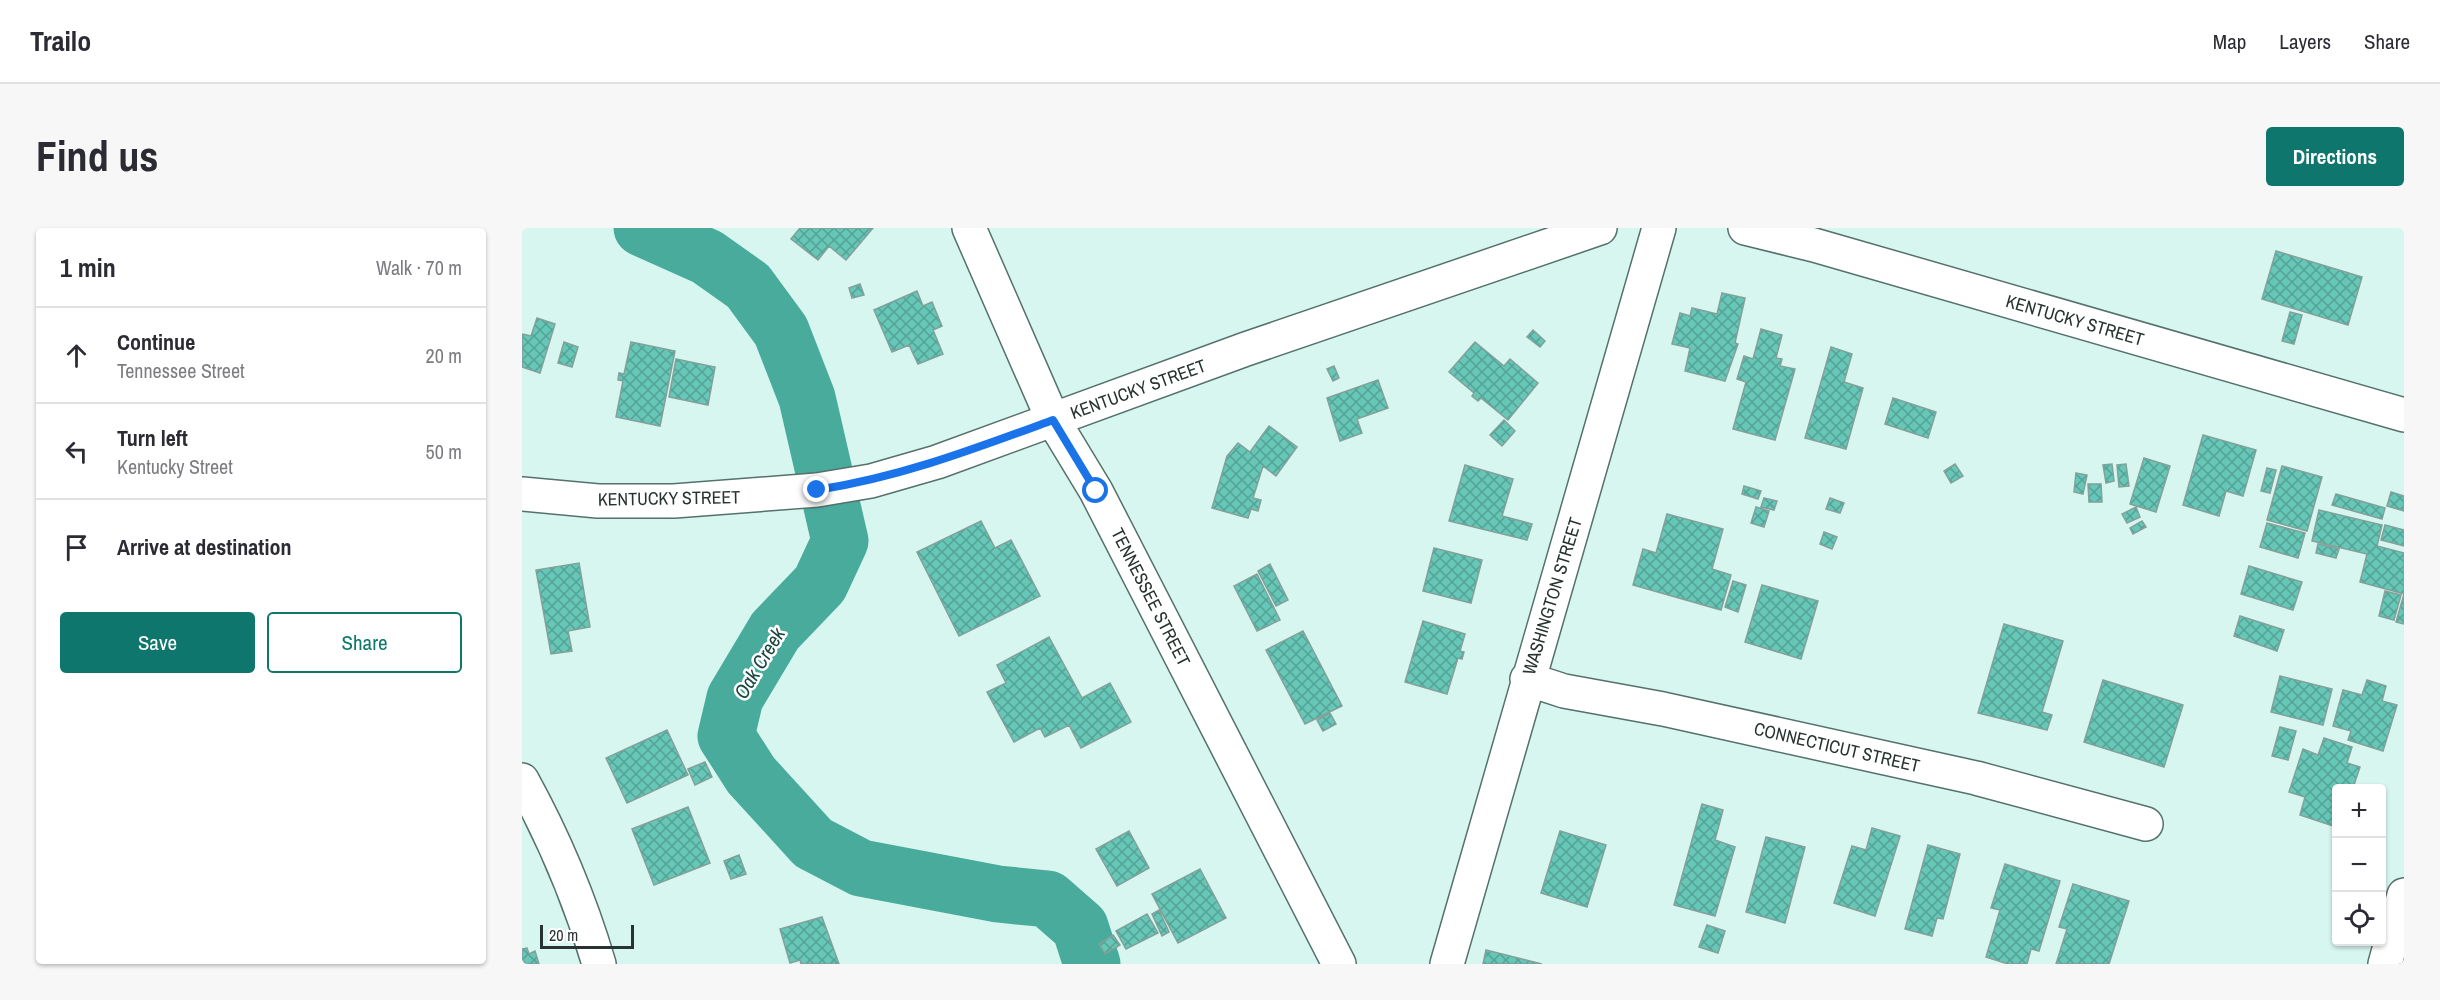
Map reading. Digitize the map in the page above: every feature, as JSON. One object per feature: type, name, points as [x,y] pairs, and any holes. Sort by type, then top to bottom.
[{"type":"street","name":"TENNESSEE STREET","points":[[969,228],[1053,420],[1096,491],[1339,964]]},
{"type":"street","name":"WASHINGTON STREET","points":[[1447,964],[1527,679],[1659,228]]},
{"type":"street","name":"KENTUCKY STREET","points":[[1745,228],[1814,245],[2404,415]]},
{"type":"street","name":"KENTUCKY STREET","points":[[522,494],[598,501],[653,501],[756,495],[871,481],[937,462],[1582,230]]},
{"type":"street","name":"CONNECTICUT STREET","points":[[1527,679],[1564,691],[1663,709],[1976,778],[2146,824]]},
{"type":"street","points":[[522,780],[541,815],[586,922],[599,964]]},
{"type":"street","points":[[2385,964],[2403,902]]},
{"type":"building","points":[[800,228],[873,228],[846,260],[829,246],[818,260],[791,239]]},
{"type":"building","points":[[2276,251],[2362,277],[2348,325],[2262,299]]},
{"type":"building","points":[[860,284],[864,295],[852,298],[849,288]]},
{"type":"building","points":[[917,291],[923,306],[932,302],[942,326],[933,330],[943,354],[918,364],[909,345],[892,352],[874,310]]},
{"type":"building","points":[[1722,293],[1745,298],[1735,343],[1738,344],[1725,381],[1685,371],[1690,348],[1672,344],[1680,313],[1690,316],[1692,308],[1717,314]]},
{"type":"building","points":[[2290,312],[2302,315],[2294,344],[2282,341]]},
{"type":"building","points":[[537,318],[555,324],[540,373],[522,367],[522,336],[523,334],[531,336]]},
{"type":"building","points":[[1761,329],[1782,335],[1776,358],[1782,359],[1780,366],[1795,369],[1775,440],[1733,429],[1746,382],[1737,379],[1744,356],[1753,359]]},
{"type":"building","points":[[1533,330],[1545,341],[1540,347],[1527,337]]},
{"type":"building","points":[[564,342],[578,347],[572,367],[558,363]]},
{"type":"building","points":[[631,342],[675,351],[660,426],[616,417],[623,381],[618,380],[619,373],[624,374]]},
{"type":"building","points":[[1475,342],[1504,366],[1510,359],[1538,383],[1508,420],[1481,398],[1478,401],[1472,396],[1474,393],[1449,372]]},
{"type":"building","points":[[1831,347],[1852,354],[1844,382],[1863,388],[1846,449],[1805,438]]},
{"type":"building","points":[[676,359],[715,367],[708,405],[669,397]]},
{"type":"building","points":[[1334,366],[1339,378],[1333,381],[1327,369]]},
{"type":"building","points":[[1378,380],[1388,408],[1357,419],[1362,433],[1340,441],[1327,398]]},
{"type":"building","points":[[1893,398],[1936,412],[1928,438],[1885,424]]},
{"type":"building","points":[[1504,420],[1515,431],[1502,446],[1490,435]]},
{"type":"building","points":[[1269,426],[1297,447],[1276,476],[1263,466],[1253,498],[1261,500],[1258,511],[1251,509],[1248,518],[1212,508],[1227,456],[1238,443],[1250,452]]},
{"type":"building","points":[[2203,435],[2256,450],[2243,496],[2226,491],[2219,516],[2183,505]]},
{"type":"building","points":[[2144,458],[2170,466],[2156,512],[2130,504]]},
{"type":"building","points":[[1955,464],[1963,476],[1951,483],[1944,471]]},
{"type":"building","points":[[2112,464],[2114,481],[2106,483],[2103,465]]},
{"type":"building","points":[[2126,464],[2129,486],[2119,487],[2117,465]]},
{"type":"building","points":[[1465,465],[1513,479],[1502,516],[1532,524],[1527,540],[1449,521]]},
{"type":"building","points":[[2282,466],[2322,477],[2307,531],[2267,520]]},
{"type":"building","points":[[2267,468],[2276,470],[2270,493],[2261,491]]},
{"type":"building","points":[[2076,473],[2087,475],[2083,494],[2074,492]]},
{"type":"building","points":[[2088,484],[2101,484],[2102,502],[2089,502]]},
{"type":"building","points":[[1744,486],[1761,491],[1758,499],[1742,494]]},
{"type":"building","points":[[2391,492],[2404,496],[2404,511],[2387,506]]},
{"type":"building","points":[[2336,494],[2385,508],[2382,519],[2332,505]]},
{"type":"building","points":[[1764,498],[1777,501],[1774,510],[1761,507]]},
{"type":"building","points":[[1830,498],[1844,503],[1840,513],[1826,509]]},
{"type":"building","points":[[1756,507],[1769,511],[1764,527],[1751,523]]},
{"type":"building","points":[[2136,507],[2140,517],[2127,523],[2122,514]]},
{"type":"building","points":[[2319,510],[2382,525],[2377,546],[2404,553],[2404,594],[2360,582],[2367,554],[2312,541]]},
{"type":"building","points":[[1667,514],[1723,529],[1712,569],[1731,575],[1721,610],[1633,585],[1643,549],[1656,553]]},
{"type":"building","points":[[981,521],[995,548],[1011,540],[1040,596],[959,636],[917,552]]},
{"type":"building","points":[[2142,521],[2146,527],[2133,534],[2130,528]]},
{"type":"building","points":[[2267,523],[2305,533],[2298,558],[2260,547]]},
{"type":"building","points":[[2385,525],[2404,530],[2404,546],[2381,540]]},
{"type":"building","points":[[1824,532],[1837,537],[1832,549],[1820,544]]},
{"type":"building","points":[[2318,544],[2339,549],[2336,558],[2316,553]]},
{"type":"building","points":[[1434,548],[1482,560],[1471,603],[1423,591]]},
{"type":"building","points":[[579,563],[590,627],[568,631],[572,651],[551,654],[536,570]]},
{"type":"building","points":[[1270,564],[1288,600],[1276,606],[1258,571]]},
{"type":"building","points":[[2249,566],[2302,582],[2293,610],[2241,594]]},
{"type":"building","points":[[1257,574],[1280,620],[1257,631],[1234,586]]},
{"type":"building","points":[[1733,581],[1746,585],[1738,612],[1725,607]]},
{"type":"building","points":[[1762,585],[1818,601],[1801,659],[1745,642]]},
{"type":"building","points":[[2385,591],[2401,595],[2394,620],[2379,616]]},
{"type":"building","points":[[2404,594],[2404,624],[2396,622]]},
{"type":"building","points":[[2240,616],[2284,630],[2277,651],[2234,636]]},
{"type":"building","points":[[1423,621],[1465,634],[1460,651],[1464,652],[1462,659],[1458,658],[1447,694],[1405,682]]},
{"type":"building","points":[[2004,624],[2063,641],[2042,712],[2052,715],[2047,730],[1978,713]]},
{"type":"building","points":[[1303,631],[1342,706],[1305,724],[1266,650]]},
{"type":"building","points":[[1049,637],[1082,698],[1110,683],[1131,722],[1081,748],[1069,725],[1045,737],[1040,728],[1014,742],[987,692],[1006,683],[997,665]]},
{"type":"building","points":[[2280,676],[2332,689],[2323,725],[2271,712]]},
{"type":"building","points":[[2103,680],[2183,705],[2164,767],[2084,742]]},
{"type":"building","points":[[2367,680],[2386,686],[2382,701],[2397,705],[2383,751],[2348,740],[2351,731],[2333,726],[2343,690],[2362,695]]},
{"type":"building","points":[[1330,713],[1336,724],[1323,731],[1317,720]]},
{"type":"building","points":[[2280,727],[2296,731],[2288,760],[2272,756]]},
{"type":"building","points":[[667,730],[688,775],[627,803],[606,758]]},
{"type":"building","points":[[2324,738],[2352,747],[2347,763],[2360,767],[2354,784],[2332,784],[2332,826],[2300,815],[2305,797],[2289,792],[2303,749],[2318,755]]},
{"type":"building","points":[[705,762],[712,777],[695,785],[688,769]]},
{"type":"building","points":[[1702,804],[1723,810],[1715,840],[1735,847],[1715,916],[1674,905]]},
{"type":"building","points":[[688,807],[710,863],[654,885],[632,829]]},
{"type":"building","points":[[1872,828],[1900,836],[1875,916],[1834,903],[1852,846],[1866,850]]},
{"type":"building","points":[[1129,831],[1149,868],[1117,886],[1096,849]]},
{"type":"building","points":[[1560,831],[1606,845],[1587,907],[1541,893]]},
{"type":"building","points":[[1766,837],[1805,847],[1785,923],[1746,912]]},
{"type":"building","points":[[1928,845],[1960,854],[1943,919],[1937,918],[1932,936],[1905,929]]},
{"type":"building","points":[[739,855],[746,874],[731,879],[724,861]]},
{"type":"building","points":[[2005,864],[2060,881],[2039,951],[2031,949],[2027,964],[2008,964],[1986,957],[2000,910],[1991,908]]},
{"type":"building","points":[[1200,869],[1226,918],[1178,943],[1152,894]]},
{"type":"building","points":[[2073,884],[2129,901],[2109,964],[2056,964],[2067,929],[2059,927]]},
{"type":"building","points":[[1159,910],[1169,932],[1162,936],[1152,914]]},
{"type":"building","points":[[1147,914],[1158,933],[1126,949],[1116,931]]},
{"type":"building","points":[[822,917],[839,964],[801,964],[800,960],[790,963],[780,929]]},
{"type":"building","points":[[1707,925],[1725,931],[1718,953],[1699,947]]},
{"type":"building","points":[[1113,935],[1120,945],[1105,954],[1099,944]]},
{"type":"building","points":[[527,948],[529,954],[535,951],[539,964],[522,964],[522,949]]},
{"type":"building","points":[[1486,950],[1542,964],[1483,964]]},
{"type":"waterway","name":"Oak Creek","points":[[642,228],[707,257],[748,286],[781,331],[807,398],[840,541],[820,584],[775,631],[735,698],[726,736],[751,775],[813,843],[861,868],[998,894],[1048,899],[1080,927],[1092,964]]},
{"type":"route","points":[[817,490],[871,481],[937,462],[1053,420],[1096,491]]}]
